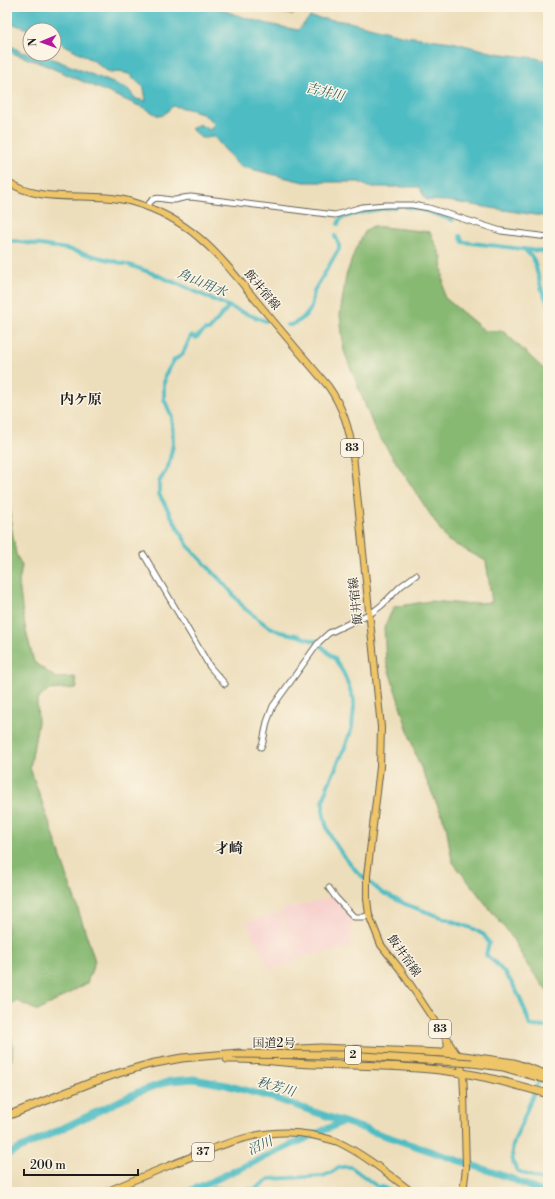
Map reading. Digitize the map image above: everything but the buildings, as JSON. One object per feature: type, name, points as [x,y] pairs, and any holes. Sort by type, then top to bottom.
[{"type":"highway","points":[[442,1053],[448,1049],[448,1040]]},
{"type":"highway","points":[[229,1056],[244,1052],[291,1049],[347,1049],[442,1053],[503,1060],[547,1077]]},
{"type":"highway","name":"国道2号","points":[[7,1116],[119,1073],[150,1064],[182,1058],[347,1055],[413,1058],[472,1063],[535,1073]]},
{"type":"highway","points":[[229,1056],[347,1065],[407,1067],[462,1073],[548,1094]]},
{"type":"main road","name":"飯井宿線","points":[[7,182],[24,190],[40,194],[97,196],[130,201],[173,218],[185,226],[213,250],[336,397],[348,425],[352,440],[368,615],[381,727],[379,774],[367,876],[369,915],[381,945],[400,969],[457,1055],[462,1073],[466,1158],[463,1192]]},
{"type":"main road","name":"37","points":[[106,1192],[238,1139],[259,1134],[280,1132],[305,1134],[337,1142],[360,1154],[412,1192]]},
{"type":"street","points":[[147,207],[155,198],[174,200],[191,196],[335,215],[362,208],[412,204],[501,231],[548,237]]},
{"type":"street","points":[[144,555],[210,667],[225,684]]},
{"type":"street","points":[[261,747],[267,722],[273,706],[293,680],[312,651],[329,633],[368,615],[382,605],[401,586],[416,575]]},
{"type":"street","points":[[329,888],[336,898],[354,917],[359,918],[369,915]]},
{"type":"shaded area","points":[[333,897],[353,922],[350,947],[295,959],[281,910]]},
{"type":"shaded area","points":[[280,913],[295,964],[269,969],[246,922]]},
{"type":"green space","points":[[262,7],[295,7],[293,15]]},
{"type":"green space","points":[[373,226],[430,232],[442,258],[444,297],[485,331],[503,331],[548,373],[548,992],[528,966],[511,936],[452,861],[446,825],[416,756],[386,661],[384,627],[394,607],[430,601],[464,604],[492,602],[486,561],[447,540],[375,430],[344,351],[340,315],[346,276],[355,250],[366,230]]},
{"type":"green space","points":[[7,499],[10,509],[16,554],[22,566],[19,582],[22,608],[34,662],[56,678],[75,677],[77,688],[48,690],[37,700],[38,722],[30,768],[95,961],[87,983],[38,1011],[17,1001],[7,1006]]},
{"type":"green space","points":[[7,1027],[12,1039],[13,1052],[11,1061],[7,1063]]},
{"type":"water","name":"吉井川","points":[[7,7],[215,7],[256,21],[298,30],[310,17],[349,22],[405,36],[452,42],[495,53],[548,61],[548,217],[447,201],[426,200],[419,187],[368,187],[359,182],[304,182],[239,166],[214,137],[201,138],[191,129],[199,124],[210,130],[214,124],[201,113],[173,106],[162,116],[157,115],[37,62],[60,62],[128,89],[136,99],[146,101],[144,88],[129,74],[118,72],[111,73],[94,61],[62,43],[62,22],[22,22],[22,27],[7,22]]},
{"type":"water","points":[[7,43],[21,52],[22,57],[12,53],[7,49]]},
{"type":"waterway","name":"角山用水","points":[[338,224],[341,218],[369,211],[397,207]]},
{"type":"waterway","name":"角山用水","points":[[406,207],[422,210],[453,220]]},
{"type":"waterway","name":"角山用水","points":[[287,325],[291,325],[299,321],[311,308],[314,291],[339,249],[339,244],[335,236]]},
{"type":"waterway","name":"角山用水","points":[[460,236],[463,242],[548,252]]},
{"type":"waterway","name":"角山用水","points":[[7,240],[67,249],[125,264]]},
{"type":"waterway","points":[[524,249],[534,260],[542,291],[548,303]]},
{"type":"waterway","name":"角山用水","points":[[129,265],[164,278],[231,308],[266,321]]},
{"type":"waterway","points":[[229,306],[209,330],[205,330],[196,338],[191,336],[182,355],[174,360],[165,376],[164,399],[172,417],[173,445],[168,467],[159,482],[159,494],[188,546],[227,587],[244,608],[266,625],[280,632],[296,635],[317,642],[335,659],[344,674],[354,700],[352,727],[346,745],[328,785],[323,802],[323,812],[326,825],[331,837],[342,854],[357,872],[381,892],[405,904],[474,929],[484,935],[489,943],[486,955],[506,974],[511,981],[525,1010],[530,1026],[548,1027]]},
{"type":"waterway","points":[[546,1065],[513,1144],[512,1156],[513,1162],[518,1171],[548,1183]]},
{"type":"waterway","name":"秋芳川","points":[[7,1155],[138,1092],[170,1081],[194,1079],[226,1085],[270,1097],[513,1179],[541,1192]]},
{"type":"waterway","name":"沼川","points":[[188,1192],[342,1122]]},
{"type":"waterway","points":[[205,1192],[214,1188],[231,1190],[255,1189],[270,1179],[323,1176],[342,1167],[351,1167],[378,1187],[383,1187],[391,1192]]},
{"type":"district","name":"内ケ原","points":[[81,400]]},
{"type":"district","name":"才崎","points":[[229,849]]}]
